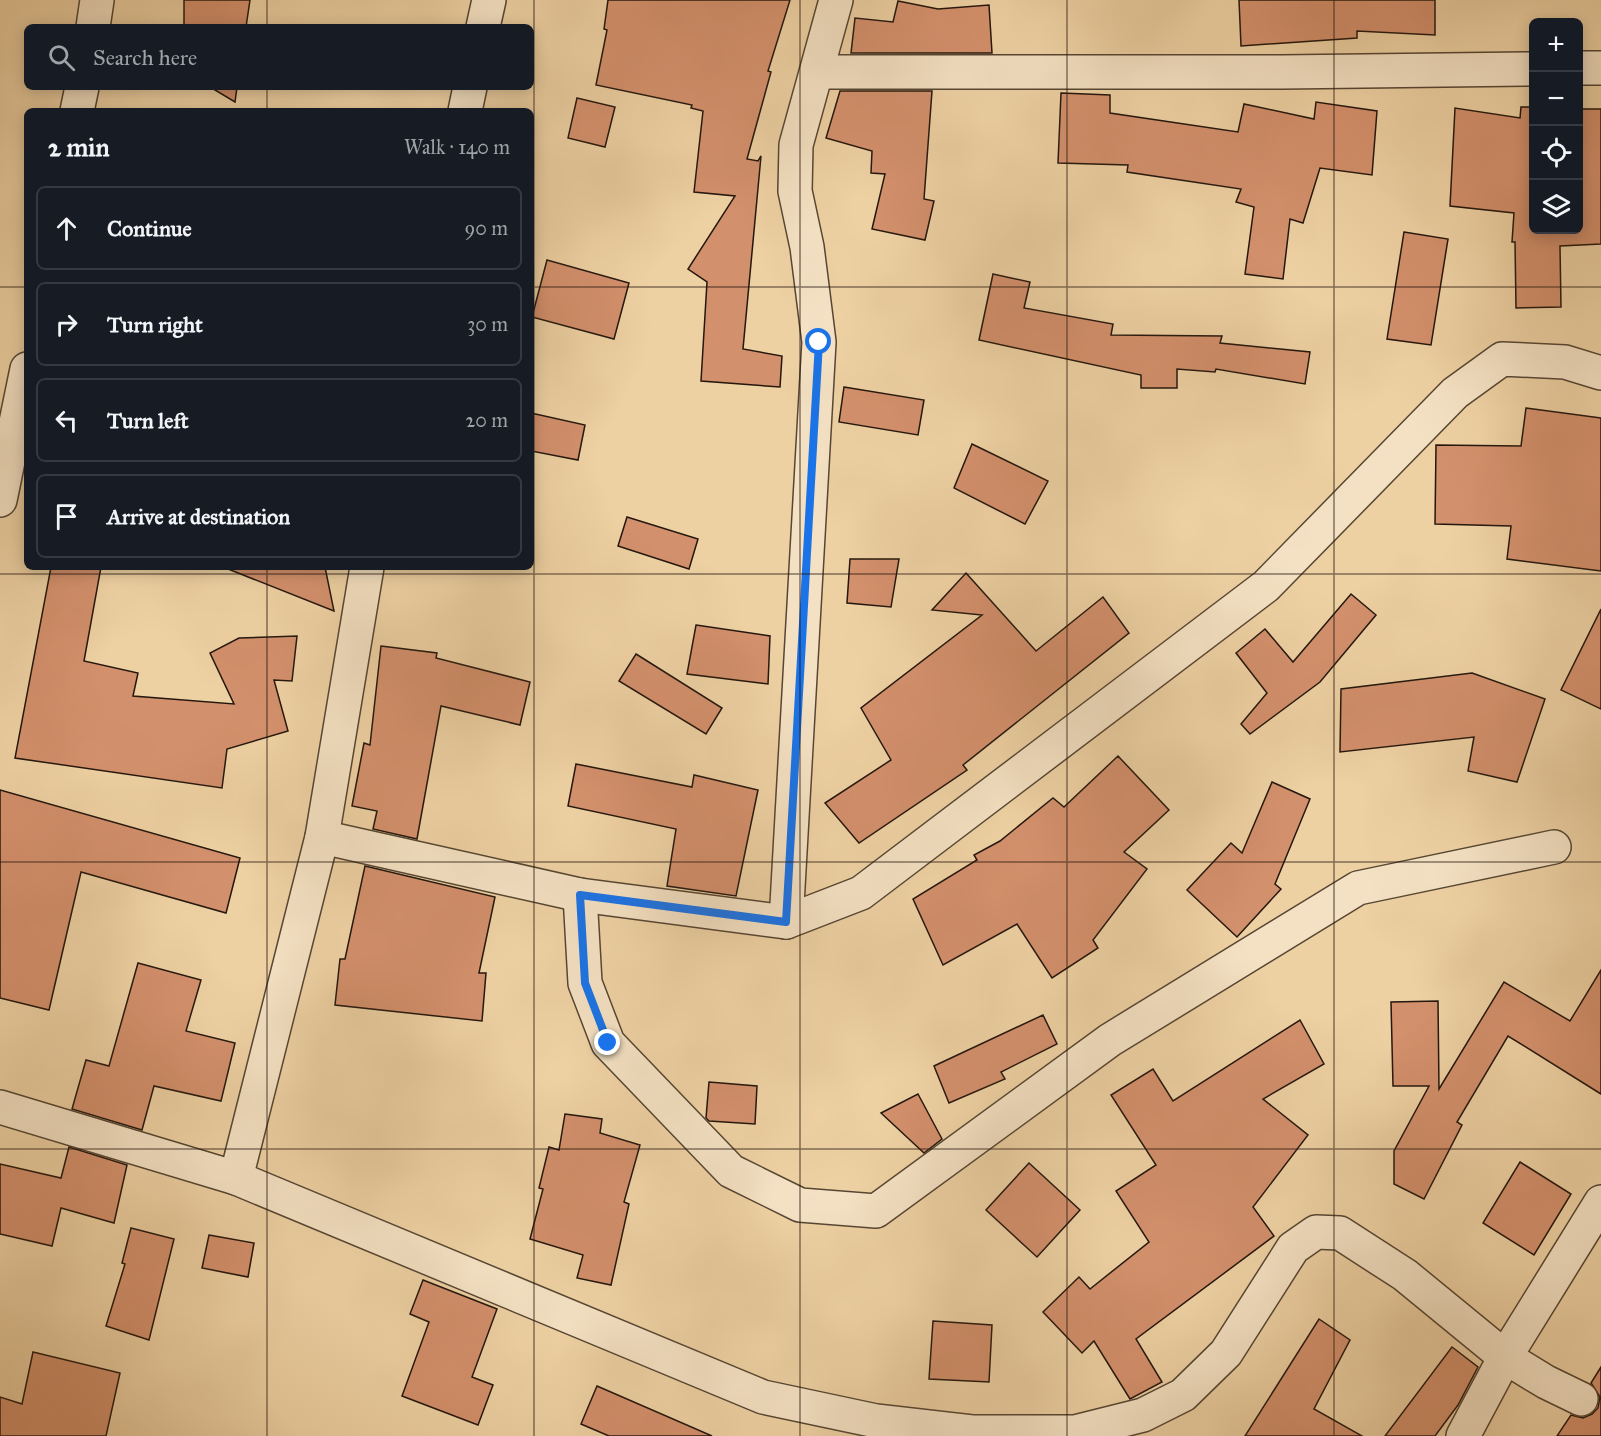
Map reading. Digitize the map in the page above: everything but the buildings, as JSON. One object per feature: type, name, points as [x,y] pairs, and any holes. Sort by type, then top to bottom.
[{"type":"street","points":[[94,24],[98,0]]},
{"type":"street","points":[[484,24],[489,0]]},
{"type":"street","points":[[786,922],[819,342],[807,247],[795,191],[796,145],[836,0]]},
{"type":"street","points":[[1583,68],[1601,68]]},
{"type":"street","points":[[818,72],[1282,72],[1529,69]]},
{"type":"street","points":[[78,108],[81,90]]},
{"type":"street","points":[[466,108],[469,90]]},
{"type":"street","points":[[322,837],[580,895],[786,922],[861,893],[1266,586],[1455,393],[1502,359],[1566,362],[1601,373]]},
{"type":"street","points":[[0,500],[24,384]]},
{"type":"street","points":[[236,1178],[322,837],[366,570]]},
{"type":"street","points":[[580,895],[585,983],[608,1043],[731,1171],[800,1205],[876,1211],[1110,1040],[1358,888],[1554,847]]},
{"type":"street","points":[[0,1107],[236,1178],[763,1397],[876,1421],[972,1432],[1075,1432],[1143,1415],[1183,1395],[1226,1353],[1293,1248],[1316,1233],[1340,1233],[1405,1275],[1505,1357],[1545,1382],[1581,1399]]},
{"type":"street","points":[[1463,1436],[1505,1357],[1601,1202]]},
{"type":"route","points":[[608,1043],[585,983],[580,895],[786,922],[819,342]]}]
